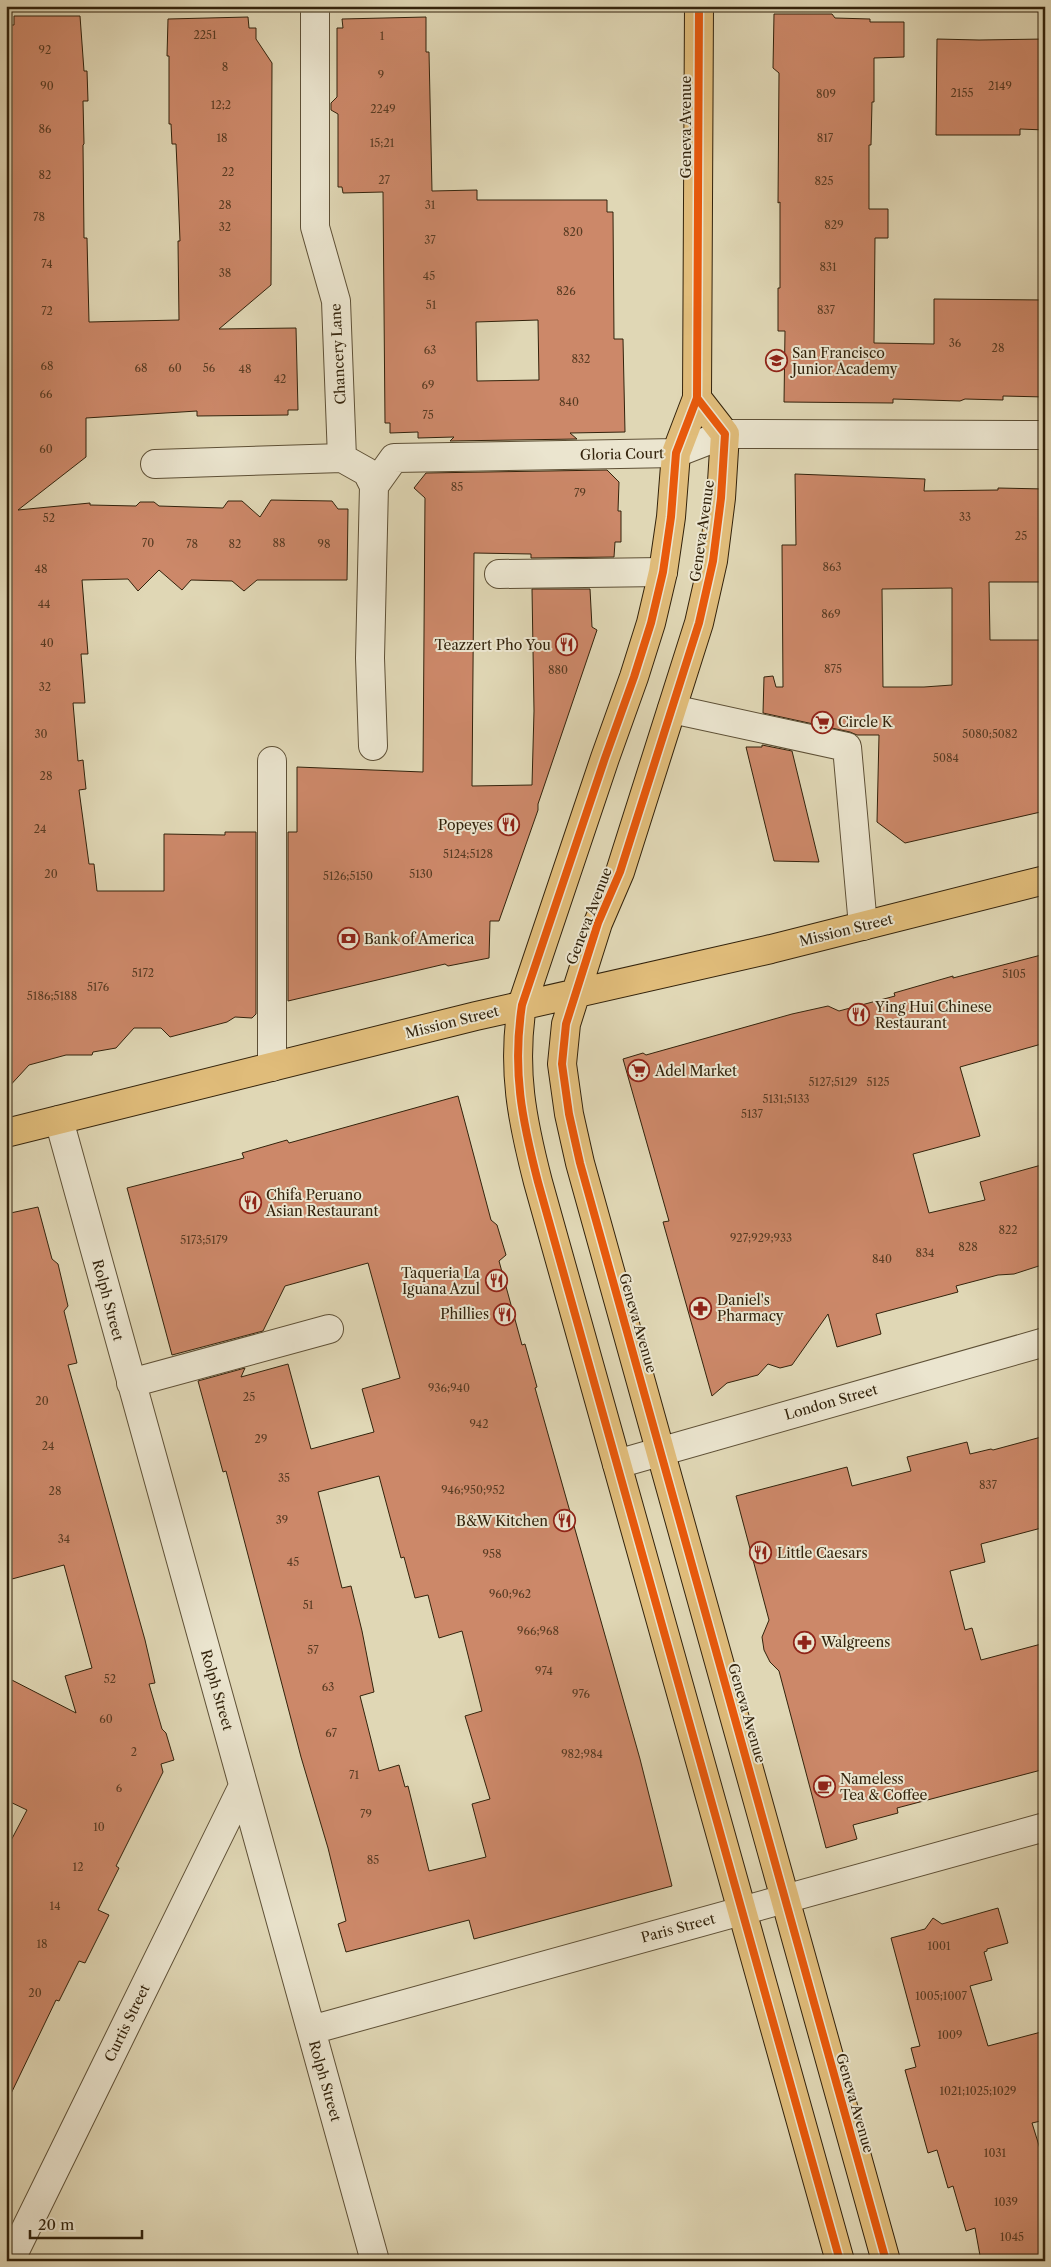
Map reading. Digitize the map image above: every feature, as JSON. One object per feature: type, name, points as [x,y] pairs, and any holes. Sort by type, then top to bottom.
[{"type":"main road","name":"Geneva Avenue","points":[[699,6],[697,398],[676,453],[671,517],[663,572],[634,677],[522,1005],[517,1038],[518,1078],[524,1122],[538,1182],[840,2261]]},
{"type":"main road","points":[[697,398],[725,434]]},
{"type":"main road","name":"Geneva Avenue","points":[[725,434],[721,498],[713,561],[699,622],[620,872],[598,923],[575,992],[566,1024],[562,1060],[569,1114],[580,1163],[886,2261]]},
{"type":"main road","name":"Mission Street","points":[[6,1133],[575,992],[771,949],[1045,880]]},
{"type":"street","name":"Chancery Lane","points":[[315,6],[315,227],[336,301],[342,458]]},
{"type":"street","name":"Gloria Court","points":[[374,486],[394,458],[676,453],[725,434],[1045,435]]},
{"type":"street","points":[[155,464],[342,458],[367,472],[374,486],[370,658],[373,746]]},
{"type":"street","points":[[499,574],[663,572]]},
{"type":"street","points":[[672,709],[848,747],[863,926]]},
{"type":"street","points":[[272,761],[272,1067]]},
{"type":"street","name":"Rolph Street","points":[[59,1120],[375,2261]]},
{"type":"street","points":[[131,1383],[328,1329]]},
{"type":"street","name":"London Street","points":[[617,1464],[1045,1342]]},
{"type":"street","name":"Curtis Street","points":[[10,2261],[243,1786]]},
{"type":"street","name":"Paris Street","points":[[311,2030],[1045,1827]]},
{"type":"building","points":[[774,14],[832,14],[835,18],[870,19],[870,22],[904,22],[904,57],[874,58],[874,102],[872,102],[871,145],[869,145],[869,209],[888,209],[888,238],[875,238],[874,343],[934,344],[934,299],[1045,300],[1045,397],[1003,396],[1003,400],[965,399],[960,401],[893,399],[893,403],[784,402],[785,331],[778,331],[778,288],[780,288],[780,202],[778,203],[779,73],[773,68]]},
{"type":"building","points":[[14,16],[80,16],[84,71],[87,71],[88,101],[83,101],[83,145],[84,238],[87,238],[89,322],[179,320],[178,241],[180,241],[176,144],[172,144],[171,124],[169,124],[168,19],[248,17],[249,28],[256,28],[256,39],[272,63],[271,285],[219,329],[296,328],[298,410],[288,410],[288,415],[197,416],[197,411],[86,418],[86,457],[18,510],[90,503],[90,505],[136,506],[140,502],[154,502],[159,506],[223,508],[228,501],[242,501],[260,517],[271,500],[332,501],[338,509],[348,509],[347,580],[257,580],[244,591],[232,581],[191,580],[182,590],[159,570],[138,591],[128,579],[82,580],[88,654],[81,654],[85,703],[73,703],[78,761],[83,760],[86,789],[79,790],[89,864],[94,864],[97,891],[164,891],[164,834],[225,835],[225,832],[256,832],[256,1014],[252,1018],[235,1017],[227,1022],[170,1037],[161,1028],[134,1028],[116,1048],[93,1052],[92,1055],[66,1055],[29,1065],[6,1090],[6,25],[14,25]]},
{"type":"building","points":[[426,17],[426,52],[429,52],[432,191],[477,190],[477,200],[607,200],[607,212],[613,212],[614,339],[623,339],[625,432],[570,433],[577,439],[450,441],[454,437],[418,438],[418,432],[390,433],[390,423],[385,423],[383,192],[343,193],[342,187],[338,187],[338,114],[331,110],[331,103],[337,97],[337,28],[343,28],[342,19]],"holes":[[[538,320],[539,380],[477,381],[476,322]]]},
{"type":"building","points":[[937,39],[1045,39],[1045,130],[1020,129],[1020,135],[936,135]]},
{"type":"building","points":[[607,470],[619,482],[618,511],[621,511],[621,542],[615,542],[614,557],[531,558],[531,554],[474,553],[472,786],[532,785],[534,711],[532,589],[590,589],[592,627],[597,630],[538,804],[538,810],[499,921],[490,921],[489,958],[448,966],[445,964],[288,1001],[288,832],[297,832],[297,767],[423,772],[425,498],[414,488],[426,473]]},
{"type":"building","points":[[795,474],[925,479],[924,491],[998,490],[998,488],[1045,489],[1045,582],[989,582],[990,640],[1045,640],[1045,811],[905,843],[877,822],[879,735],[857,735],[763,713],[764,677],[773,676],[776,687],[783,687],[782,545],[796,545]],"holes":[[[952,588],[952,685],[883,687],[882,589]]]},
{"type":"building","points":[[762,745],[792,751],[819,862],[774,861],[746,747],[762,747]]},
{"type":"building","points":[[1045,954],[1045,1043],[960,1067],[980,1136],[913,1154],[929,1213],[985,1200],[980,1182],[1045,1164],[1045,1264],[1014,1274],[998,1275],[956,1286],[958,1292],[876,1314],[881,1334],[837,1347],[828,1314],[792,1365],[780,1368],[768,1364],[758,1375],[727,1383],[712,1396],[663,1222],[669,1221],[623,1059],[643,1053],[646,1055],[792,1014],[828,1006],[839,1011],[895,996],[894,993],[953,976],[953,978]]},
{"type":"building","points":[[458,1096],[491,1220],[497,1225],[506,1255],[499,1261],[522,1345],[525,1344],[537,1387],[535,1388],[640,1759],[672,1886],[474,1939],[469,1920],[346,1952],[338,1924],[346,1921],[328,1848],[301,1757],[226,1471],[223,1472],[198,1381],[245,1368],[241,1377],[288,1364],[311,1449],[374,1432],[362,1389],[400,1378],[368,1263],[285,1286],[263,1331],[172,1355],[127,1188],[244,1158],[242,1153],[287,1140],[289,1143]],"holes":[[[379,1476],[401,1558],[404,1557],[415,1598],[428,1595],[439,1638],[462,1631],[482,1711],[465,1716],[490,1799],[472,1804],[486,1857],[429,1871],[408,1786],[405,1787],[399,1765],[379,1771],[360,1696],[374,1692],[362,1631],[351,1586],[342,1588],[318,1492]]]},
{"type":"building","points":[[38,1207],[52,1259],[58,1264],[68,1306],[64,1311],[77,1363],[68,1365],[145,1640],[155,1683],[149,1684],[162,1729],[166,1733],[174,1760],[161,1764],[163,1772],[116,1866],[119,1868],[98,1910],[109,1915],[85,1963],[79,1961],[59,2001],[56,2000],[6,2104],[6,1850],[27,1810],[6,1800],[6,1677],[76,1713],[65,1676],[92,1668],[64,1565],[12,1579],[6,1560],[6,1214]]},
{"type":"building","points":[[1045,1436],[1045,1527],[981,1544],[985,1562],[950,1571],[965,1630],[972,1628],[981,1660],[1045,1643],[1045,1769],[897,1808],[898,1813],[853,1825],[857,1839],[826,1848],[779,1671],[770,1662],[764,1650],[762,1637],[769,1620],[736,1496],[847,1467],[852,1486],[911,1471],[907,1457],[967,1442],[970,1454]]},
{"type":"building","points":[[998,1908],[1008,1943],[987,1949],[984,1952],[992,1980],[970,1986],[988,2046],[1045,2031],[1045,2120],[1032,2123],[1045,2165],[1045,2255],[1024,2261],[981,2261],[975,2228],[966,2231],[953,2186],[948,2188],[937,2150],[928,2153],[905,2070],[916,2067],[911,2048],[920,2046],[891,1938],[925,1929],[933,1918],[942,1924]]},
{"type":"cycle path","points":[[699,6],[697,398],[676,453],[671,517],[663,572],[651,623],[522,1005],[519,1029],[518,1073],[523,1116],[538,1182],[840,2261]]},
{"type":"cycle path","points":[[697,398],[725,434],[721,498],[713,561],[699,623],[620,872],[598,923],[566,1024],[562,1064],[569,1114],[580,1163],[886,2261]]},
{"type":"place","name":"San Francisco Junior Academy","points":[[776,361]]},
{"type":"place","name":"Teazzert Pho You","points":[[567,645]]},
{"type":"place","name":"Circle K","points":[[822,722]]},
{"type":"place","name":"Popeyes","points":[[509,825]]},
{"type":"place","name":"Bank of America","points":[[348,939]]},
{"type":"place","name":"Ying Hui Chinese Restaurant","points":[[859,1015]]},
{"type":"place","name":"Adel Market","points":[[639,1071]]},
{"type":"place","name":"Chifa Peruano Asian Restaurant","points":[[250,1203]]},
{"type":"place","name":"Taqueria La Iguana Azul","points":[[496,1281]]},
{"type":"place","name":"Daniel's Pharmacy","points":[[701,1308]]},
{"type":"place","name":"Phillies","points":[[505,1314]]},
{"type":"place","name":"B&W Kitchen","points":[[564,1521]]},
{"type":"place","name":"Little Caesars","points":[[761,1553]]},
{"type":"place","name":"Walgreens","points":[[805,1642]]},
{"type":"place","name":"Nameless Tea & Coffee","points":[[824,1787]]}]
